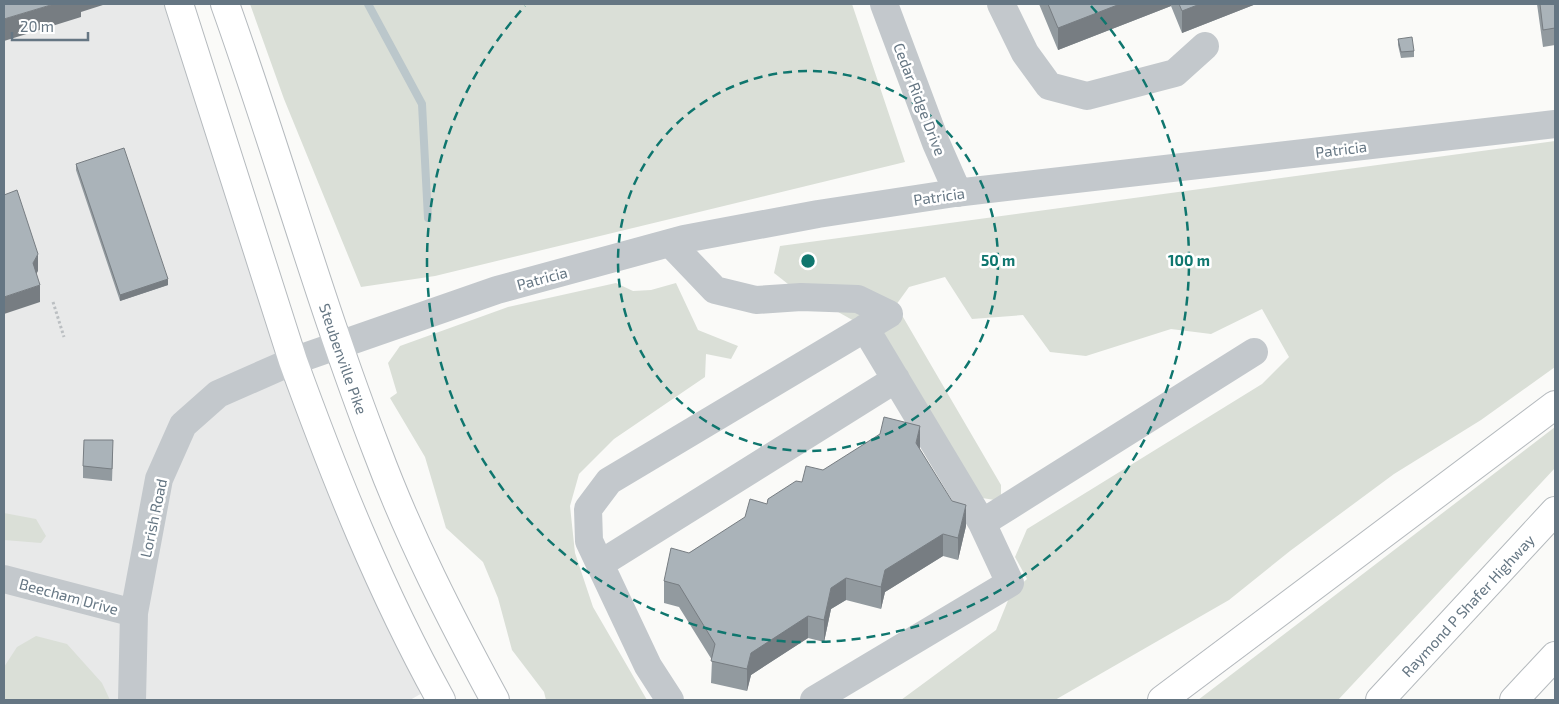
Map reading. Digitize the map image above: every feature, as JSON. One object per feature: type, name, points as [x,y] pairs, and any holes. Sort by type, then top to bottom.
[{"type":"main road","points":[[179,4],[293,362],[348,504],[390,602],[441,700]]},
{"type":"main road","name":"Steubenville Pike","points":[[225,4],[246,62],[338,346],[377,452],[412,538],[461,638],[495,700]]},
{"type":"main road","points":[[1162,700],[1333,574],[1555,405]]},
{"type":"main road","name":"Raymond P Shafer Highway","points":[[1380,700],[1555,511]]},
{"type":"main road","points":[[1514,700],[1555,656]]},
{"type":"street","name":"Cedar Ridge Drive","points":[[884,4],[936,143],[958,193]]},
{"type":"street","points":[[1001,4],[1025,53],[1050,86],[1087,96],[1175,74],[1205,46]]},
{"type":"street","name":"Patricia","points":[[338,346],[497,290],[670,243],[818,214],[958,193],[1555,124]]},
{"type":"street","points":[[670,243],[715,290],[756,300],[801,297],[858,299],[889,314],[609,481],[588,509],[589,541],[648,666],[670,700]]},
{"type":"street","points":[[814,700],[1010,583],[982,523],[865,328]]},
{"type":"street","name":"Lorish Road","points":[[132,700],[134,613],[159,479],[183,425],[218,394],[293,362],[338,346]]},
{"type":"street","points":[[982,523],[1254,352]]},
{"type":"street","points":[[600,564],[896,379]]},
{"type":"street","name":"Beecham Drive","points":[[4,579],[134,613]]},
{"type":"path","points":[[53,302],[64,337]]},
{"type":"shaded area","points":[[4,4],[179,4],[266,276],[433,687],[410,700],[4,700]]},
{"type":"shaded area","points":[[250,4],[852,4],[905,162],[435,276],[361,287],[284,99]]},
{"type":"shaded area","points":[[1555,141],[1555,367],[1481,420],[1394,474],[1290,551],[1229,600],[1055,700],[901,700],[996,630],[1011,593],[1027,579],[1015,557],[1027,529],[1262,384],[1289,357],[1262,309],[1211,334],[1171,329],[1086,356],[1050,352],[1023,315],[972,319],[945,277],[909,287],[896,305],[1001,485],[1001,501],[982,498],[856,322],[788,284],[774,273],[780,246]]},
{"type":"shaded area","points":[[616,283],[633,291],[651,290],[676,283],[698,330],[738,346],[731,359],[706,354],[705,377],[614,439],[579,474],[570,506],[575,553],[593,607],[647,700],[546,700],[544,692],[512,650],[498,598],[483,562],[446,528],[425,457],[390,398],[397,393],[388,363],[400,346],[508,307]]},
{"type":"shaded area","points":[[1555,427],[1555,468],[1338,700],[1198,700]]},
{"type":"shaded area","points":[[4,513],[36,519],[46,536],[41,543],[4,540]]},
{"type":"shaded area","points":[[36,636],[67,644],[102,683],[110,700],[4,700],[4,667],[17,647]]},
{"type":"building","points":[[4,4],[54,4],[4,19]]},
{"type":"building","points":[[1048,4],[1120,4],[1058,28]]},
{"type":"building","points":[[1179,4],[1200,4],[1182,11]]},
{"type":"building","points":[[1540,4],[1555,4],[1555,28],[1543,30]]},
{"type":"building","points":[[1412,37],[1414,51],[1401,52],[1398,39]]},
{"type":"building","points":[[124,148],[168,279],[120,295],[76,164]]},
{"type":"building","points":[[17,190],[38,254],[33,263],[40,285],[4,297],[4,195]]},
{"type":"building","points":[[884,417],[920,426],[916,443],[952,501],[966,505],[958,538],[943,534],[885,570],[881,587],[846,578],[831,588],[824,620],[808,616],[751,653],[747,669],[711,661],[715,644],[679,585],[664,581],[671,548],[689,553],[745,517],[750,499],[767,504],[768,499],[796,481],[802,482],[806,466],[823,470],[880,434]]},
{"type":"building","points":[[84,440],[113,440],[112,469],[83,466]]},
{"type":"waterway","points":[[368,4],[422,104],[428,218]]}]
